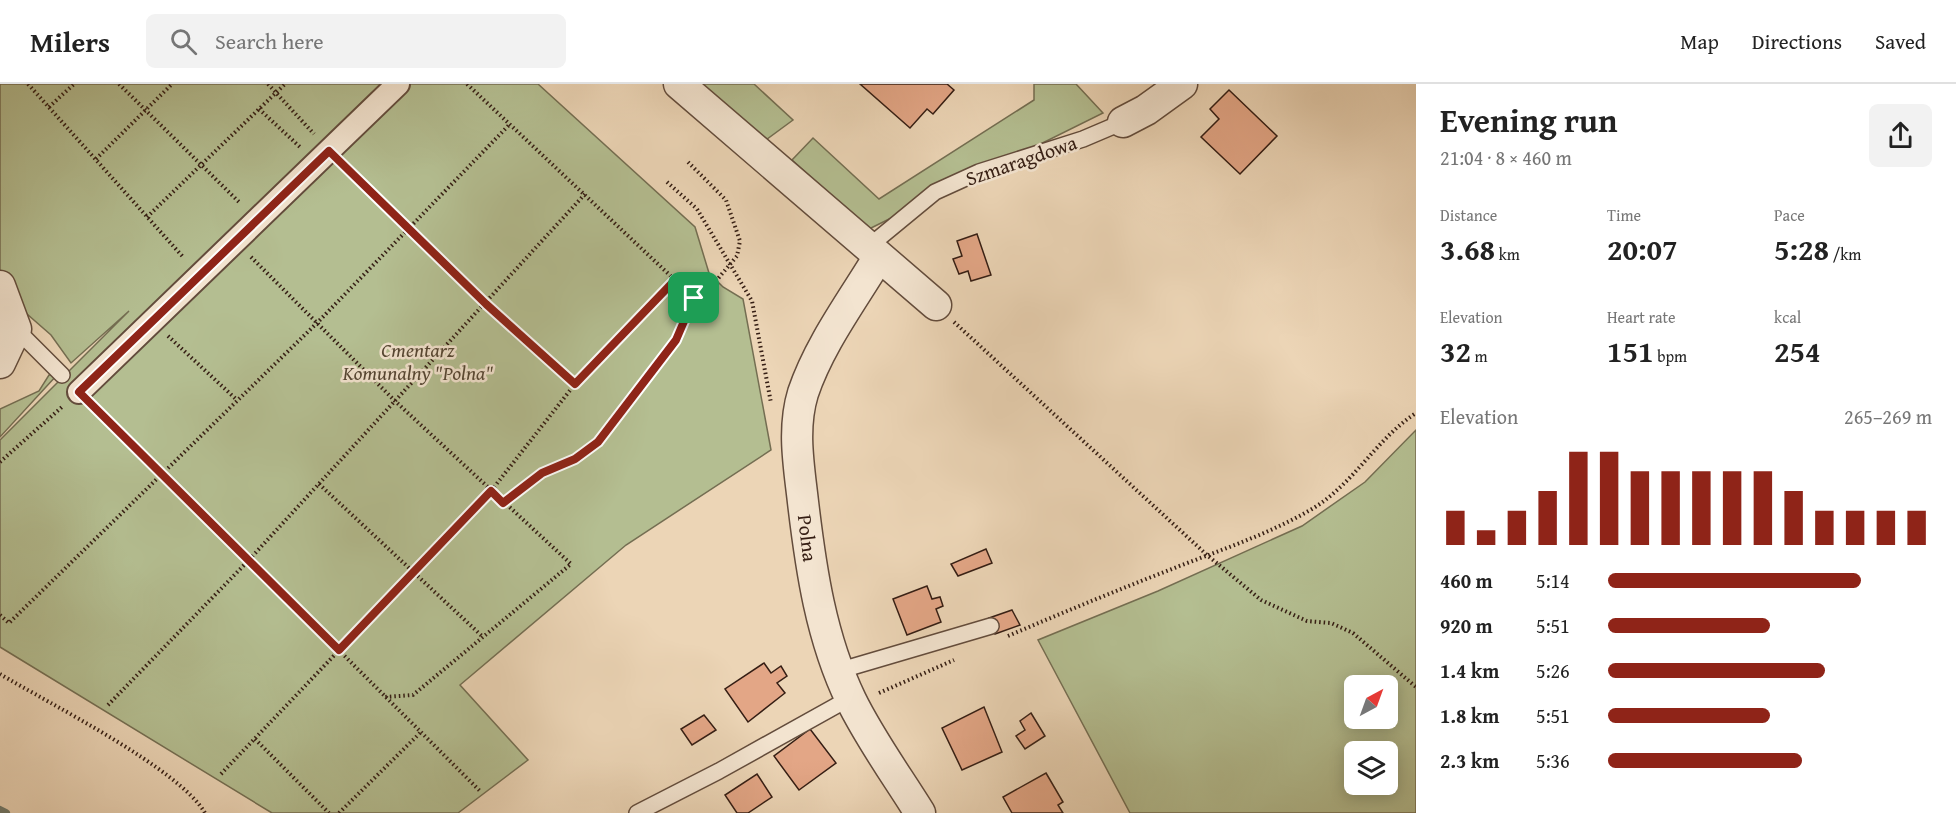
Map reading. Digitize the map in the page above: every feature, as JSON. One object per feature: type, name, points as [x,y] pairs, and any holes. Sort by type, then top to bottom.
[{"type":"street","points":[[79,392],[398,84]]},
{"type":"street","points":[[679,84],[936,305]]},
{"type":"street","name":"Szmaragdowa","points":[[1124,122],[1146,110],[1182,84]]},
{"type":"street","name":"Polna","points":[[873,253],[820,353],[803,395],[797,447],[810,559],[820,611],[838,671],[852,702],[920,813]]},
{"type":"street","points":[[0,286],[5,350]]},
{"type":"lane","name":"Szmaragdowa","points":[[873,253],[935,192],[980,172],[1083,139],[1124,122]]},
{"type":"lane","points":[[5,350],[62,375]]},
{"type":"lane","points":[[838,671],[991,626]]},
{"type":"lane","points":[[637,813],[852,702]]},
{"type":"path","points":[[28,84],[199,275]]},
{"type":"path","points":[[49,107],[74,84]]},
{"type":"path","points":[[118,84],[257,220]]},
{"type":"path","points":[[96,160],[172,84]]},
{"type":"path","points":[[268,84],[277,92],[323,157]]},
{"type":"path","points":[[147,217],[285,84]]},
{"type":"path","points":[[467,84],[694,298]]},
{"type":"path","points":[[259,109],[323,157],[408,228],[486,304],[575,384]]},
{"type":"path","points":[[0,615],[9,623],[317,323],[510,124]]},
{"type":"path","points":[[503,503],[542,473],[575,459],[598,442],[676,340],[694,298],[716,281],[737,256],[740,241],[726,200],[687,161]]},
{"type":"path","points":[[667,182],[697,209],[752,301],[772,405]]},
{"type":"path","points":[[108,705],[248,561],[585,194]]},
{"type":"path","points":[[235,241],[395,401],[503,503],[572,564],[413,695],[385,697]]},
{"type":"path","points":[[221,774],[491,491],[575,384],[675,280]]},
{"type":"path","points":[[936,305],[1207,555],[1261,600],[1307,621],[1331,623],[1353,633],[1416,687]]},
{"type":"path","points":[[153,321],[237,400]]},
{"type":"path","points":[[0,462],[79,392],[480,791]]},
{"type":"path","points":[[1004,638],[1088,601],[1270,531],[1314,507],[1353,477],[1377,449],[1416,413]]},
{"type":"path","points":[[319,484],[483,637]]},
{"type":"path","points":[[852,702],[962,657]]},
{"type":"path","points":[[0,674],[143,759],[187,791],[205,813]]},
{"type":"path","points":[[339,813],[421,732]]},
{"type":"path","points":[[255,739],[330,813]]},
{"type":"green space","name":"Cmentarz Komunalny \"Polna\"","points":[[0,84],[538,84],[695,227],[709,273],[723,287],[743,299],[771,450],[626,545],[460,685],[528,760],[458,813],[272,813],[0,647],[0,440],[129,311],[71,363],[51,335],[11,300],[0,278]]},
{"type":"green space","points":[[699,84],[754,84],[793,120],[763,142]]},
{"type":"green space","points":[[1034,84],[1076,84],[1103,113],[869,229],[792,160],[813,138],[879,199],[1034,100]]},
{"type":"green space","points":[[49,375],[57,375],[0,437],[0,409],[39,391]]},
{"type":"green space","points":[[1416,430],[1416,813],[1130,813],[1038,640],[1158,591],[1302,526],[1365,482]]},
{"type":"building","points":[[860,84],[947,84],[954,90],[933,114],[927,109],[910,128]]},
{"type":"building","points":[[1229,90],[1277,136],[1240,174],[1201,137],[1219,119],[1210,109]]},
{"type":"building","points":[[977,234],[991,275],[971,281],[968,271],[959,274],[953,259],[962,256],[957,241]]},
{"type":"building","points":[[986,549],[992,563],[958,576],[951,564]]},
{"type":"building","points":[[927,586],[932,599],[940,597],[943,606],[936,609],[941,622],[907,635],[893,599]]},
{"type":"building","points":[[1012,610],[1020,625],[995,634],[989,618]]},
{"type":"building","points":[[764,663],[771,673],[781,666],[787,676],[777,683],[785,693],[748,722],[725,689]]},
{"type":"building","points":[[984,707],[1002,752],[962,770],[942,728]]},
{"type":"building","points":[[1031,713],[1045,736],[1025,749],[1016,736],[1025,730],[1020,721]]},
{"type":"building","points":[[704,715],[716,730],[692,745],[681,729]]},
{"type":"building","points":[[810,729],[836,763],[799,790],[774,756]]},
{"type":"building","points":[[1046,773],[1063,802],[1058,805],[1063,813],[1012,813],[1003,797]]},
{"type":"building","points":[[757,774],[772,797],[748,813],[737,813],[725,795]]},
{"type":"waterway","points":[[0,810],[6,813]]},
{"type":"route","points":[[329,151],[486,304],[575,384],[675,280],[694,298],[676,340],[652,368],[598,442],[575,459],[542,473],[503,503],[491,491],[339,650],[79,392],[329,151]]}]
